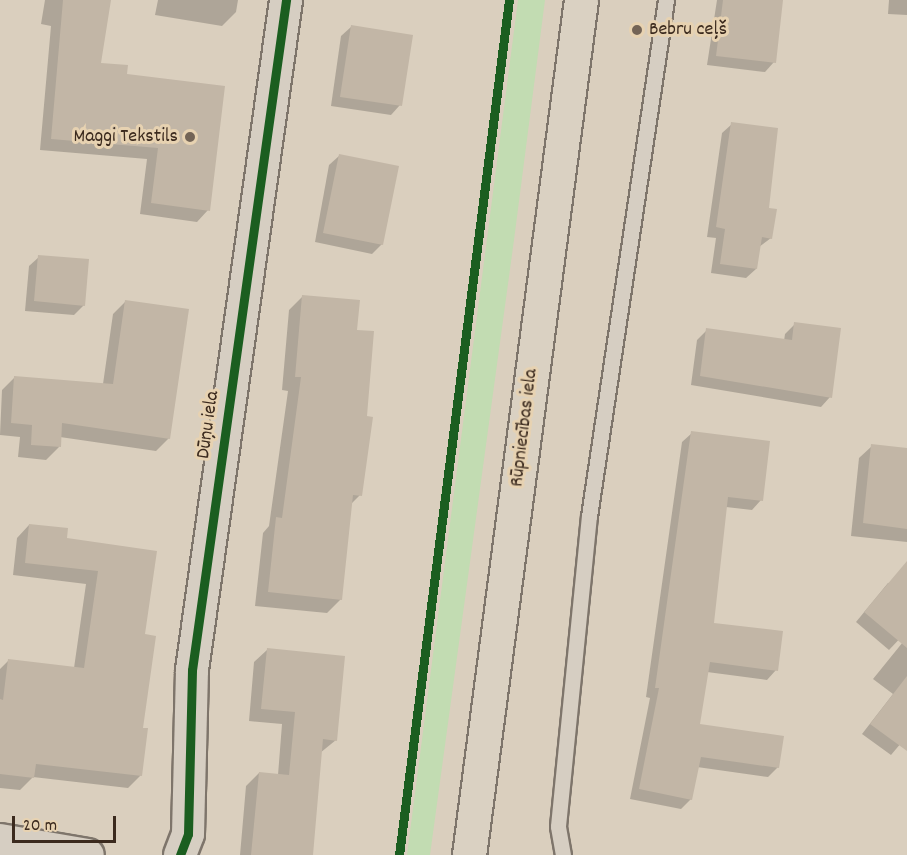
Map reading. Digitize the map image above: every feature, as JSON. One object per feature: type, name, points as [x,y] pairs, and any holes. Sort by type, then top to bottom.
[{"type":"main road","name":"Rūpniecības iela","points":[[470,855],[581,0]]},
{"type":"street","name":"Dūņu iela","points":[[180,855],[188,834],[192,670],[286,0]]},
{"type":"street","points":[[0,840],[88,855]]},
{"type":"lane","points":[[562,855],[558,826],[589,516],[666,0]]},
{"type":"green space","points":[[518,0],[545,0],[430,855],[407,855]]},
{"type":"building","points":[[63,0],[111,0],[101,63],[128,65],[127,74],[225,86],[210,211],[151,203],[158,148],[51,139]]},
{"type":"building","points":[[723,0],[783,0],[776,63],[716,56]]},
{"type":"building","points":[[351,25],[413,35],[402,106],[340,97]]},
{"type":"building","points":[[731,122],[778,128],[769,208],[777,209],[772,239],[762,237],[757,269],[720,264],[725,229],[716,227]]},
{"type":"building","points":[[339,154],[399,166],[383,245],[323,233]]},
{"type":"building","points":[[38,255],[89,259],[85,306],[34,301]]},
{"type":"building","points":[[302,295],[360,300],[357,330],[374,331],[367,416],[373,417],[362,496],[353,495],[342,600],[268,592],[276,517],[282,518],[301,377],[295,377]]},
{"type":"building","points":[[125,300],[189,309],[170,439],[62,423],[61,447],[31,445],[32,425],[11,423],[14,376],[113,384]]},
{"type":"building","points":[[794,322],[841,328],[832,398],[700,376],[706,328],[792,340]]},
{"type":"building","points":[[691,431],[770,441],[763,501],[728,497],[714,623],[783,631],[778,671],[710,662],[700,724],[784,736],[779,768],[701,757],[692,800],[639,789],[659,688],[655,688]]},
{"type":"building","points":[[871,444],[907,448],[907,529],[863,523]]},
{"type":"building","points":[[29,524],[68,528],[67,538],[157,551],[145,634],[156,636],[143,728],[148,728],[142,776],[36,764],[34,778],[0,774],[0,699],[3,700],[8,659],[84,668],[98,571],[25,563]]},
{"type":"building","points":[[907,561],[907,648],[864,612]]},
{"type":"building","points":[[267,648],[345,656],[337,741],[323,739],[313,855],[251,855],[259,772],[289,775],[295,712],[261,709]]},
{"type":"building","points":[[907,676],[907,751],[870,724]]},
{"type":"cycle path","points":[[180,855],[188,834],[192,670],[286,0]]},
{"type":"cycle path","points":[[399,855],[509,0]]},
{"type":"place","name":"Bebru ceļš","points":[[637,30]]},
{"type":"place","name":"Maggi Tekstils","points":[[190,137]]}]
